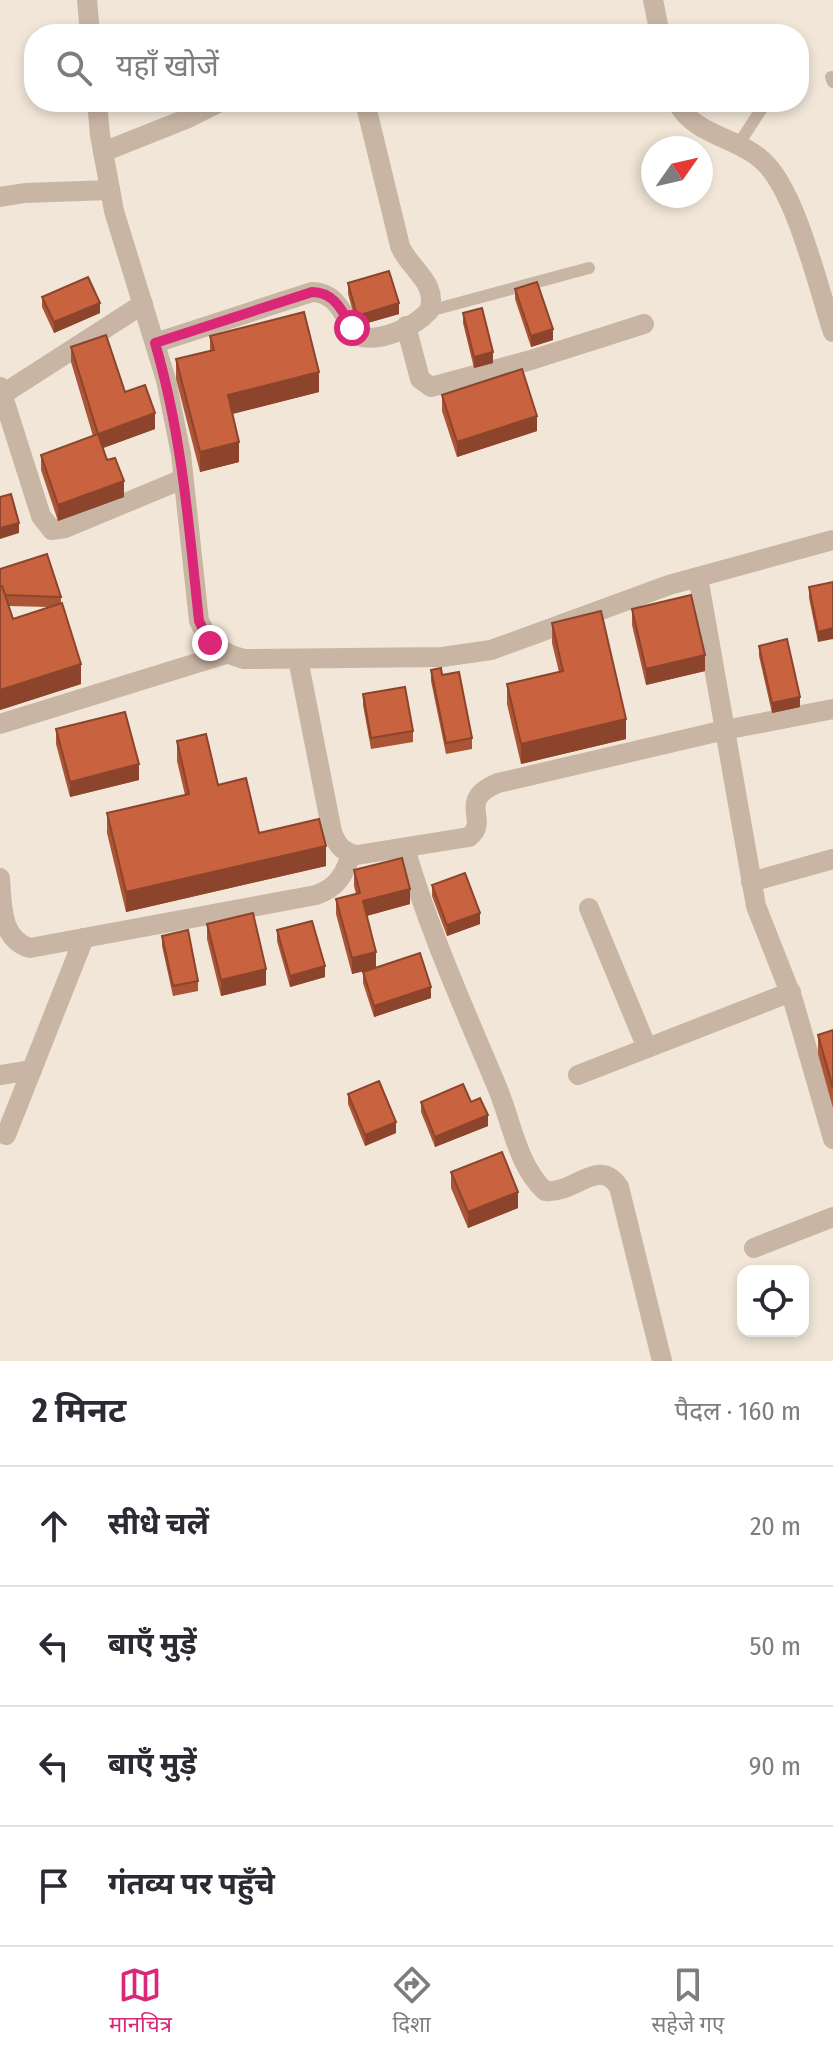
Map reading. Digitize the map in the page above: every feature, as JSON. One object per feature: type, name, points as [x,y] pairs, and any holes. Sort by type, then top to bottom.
[{"type":"street","points":[[87,0],[89,24]]},
{"type":"street","points":[[653,0],[658,24]]},
{"type":"street","points":[[98,112],[114,211],[166,380],[183,479],[199,621],[210,643],[226,654],[244,659],[442,657],[491,650],[698,577],[832,540]]},
{"type":"street","points":[[103,152],[200,112]]},
{"type":"street","points":[[155,343],[312,292],[322,292],[341,307],[358,336],[381,336],[406,326],[429,311],[433,295],[400,246],[367,112]]},
{"type":"street","points":[[682,112],[693,122],[751,151],[778,177],[789,198],[833,332]]},
{"type":"street","points":[[0,197],[25,193],[110,190]]},
{"type":"street","points":[[143,304],[1,393],[41,516],[52,530],[65,528],[183,479]]},
{"type":"street","points":[[406,326],[420,379],[431,387],[531,360],[644,324]]},
{"type":"street","points":[[698,577],[756,906],[791,992],[833,1139]]},
{"type":"street","points":[[0,724],[226,654]]},
{"type":"street","points":[[298,659],[332,832],[336,843],[345,853],[351,854],[469,837],[477,826],[477,796],[485,788],[498,783],[725,730],[833,709]]},
{"type":"street","points":[[405,848],[423,910],[534,1182],[545,1191],[556,1192],[595,1174],[606,1174],[613,1177],[619,1187],[662,1361]]},
{"type":"street","points":[[0,878],[3,915],[10,933],[18,944],[30,948],[316,895],[332,888],[339,880],[351,854]]},
{"type":"street","points":[[751,882],[832,860]]},
{"type":"street","points":[[589,908],[647,1048]]},
{"type":"street","points":[[6,1135],[84,938]]},
{"type":"street","points":[[578,1075],[791,992]]},
{"type":"street","points":[[0,1075],[32,1070]]},
{"type":"street","points":[[754,1248],[833,1217]]},
{"type":"lane","points":[[738,145],[759,112]]},
{"type":"lane","points":[[429,311],[589,268]]},
{"type":"building","points":[[389,271],[399,303],[357,316],[348,283]]},
{"type":"building","points":[[88,277],[100,303],[54,322],[42,297]]},
{"type":"building","points":[[537,282],[553,329],[531,336],[515,289]]},
{"type":"building","points":[[482,308],[493,352],[474,357],[463,313]]},
{"type":"building","points":[[304,312],[319,372],[228,395],[239,442],[200,452],[176,359],[214,350],[210,336]]},
{"type":"building","points":[[106,335],[125,392],[145,385],[155,413],[98,434],[71,347]]},
{"type":"building","points":[[522,369],[537,416],[457,442],[442,395]]},
{"type":"building","points":[[98,434],[107,460],[115,458],[124,481],[58,505],[41,455]]},
{"type":"building","points":[[11,494],[19,523],[0,528],[0,497]]},
{"type":"building","points":[[47,554],[61,597],[5,595],[0,586],[0,569]]},
{"type":"building","points":[[833,582],[833,628],[818,632],[809,587]]},
{"type":"building","points":[[0,586],[13,619],[62,603],[81,664],[0,690]]},
{"type":"building","points":[[691,595],[705,655],[646,669],[632,609]]},
{"type":"building","points":[[601,611],[626,719],[521,744],[507,684],[563,671],[552,623]]},
{"type":"building","points":[[787,639],[800,697],[772,703],[759,646]]},
{"type":"building","points":[[441,668],[442,675],[459,672],[472,738],[446,743],[431,670]]},
{"type":"building","points":[[405,687],[413,731],[371,738],[363,694]]},
{"type":"building","points":[[125,712],[139,764],[70,782],[56,729]]},
{"type":"building","points":[[206,734],[218,785],[246,778],[259,833],[319,819],[326,846],[126,892],[107,813],[189,794],[177,741]]},
{"type":"building","points":[[402,858],[410,889],[363,901],[376,952],[352,958],[336,899],[360,893],[354,870]]},
{"type":"building","points":[[465,873],[480,913],[447,925],[432,885]]},
{"type":"building","points":[[253,913],[266,969],[221,980],[207,924]]},
{"type":"building","points":[[312,921],[325,966],[290,976],[277,930]]},
{"type":"building","points":[[188,930],[198,981],[173,986],[162,936]]},
{"type":"building","points":[[420,953],[431,987],[374,1006],[363,972]]},
{"type":"building","points":[[833,1030],[833,1088],[818,1035]]},
{"type":"building","points":[[379,1081],[396,1122],[365,1135],[348,1094]]},
{"type":"building","points":[[463,1084],[471,1102],[480,1098],[488,1115],[435,1137],[421,1102]]},
{"type":"building","points":[[502,1152],[518,1192],[468,1212],[451,1172]]},
{"type":"route","points":[[210,643],[199,621],[181,454],[155,343],[312,292],[322,292],[330,297],[341,307],[352,328]]}]
